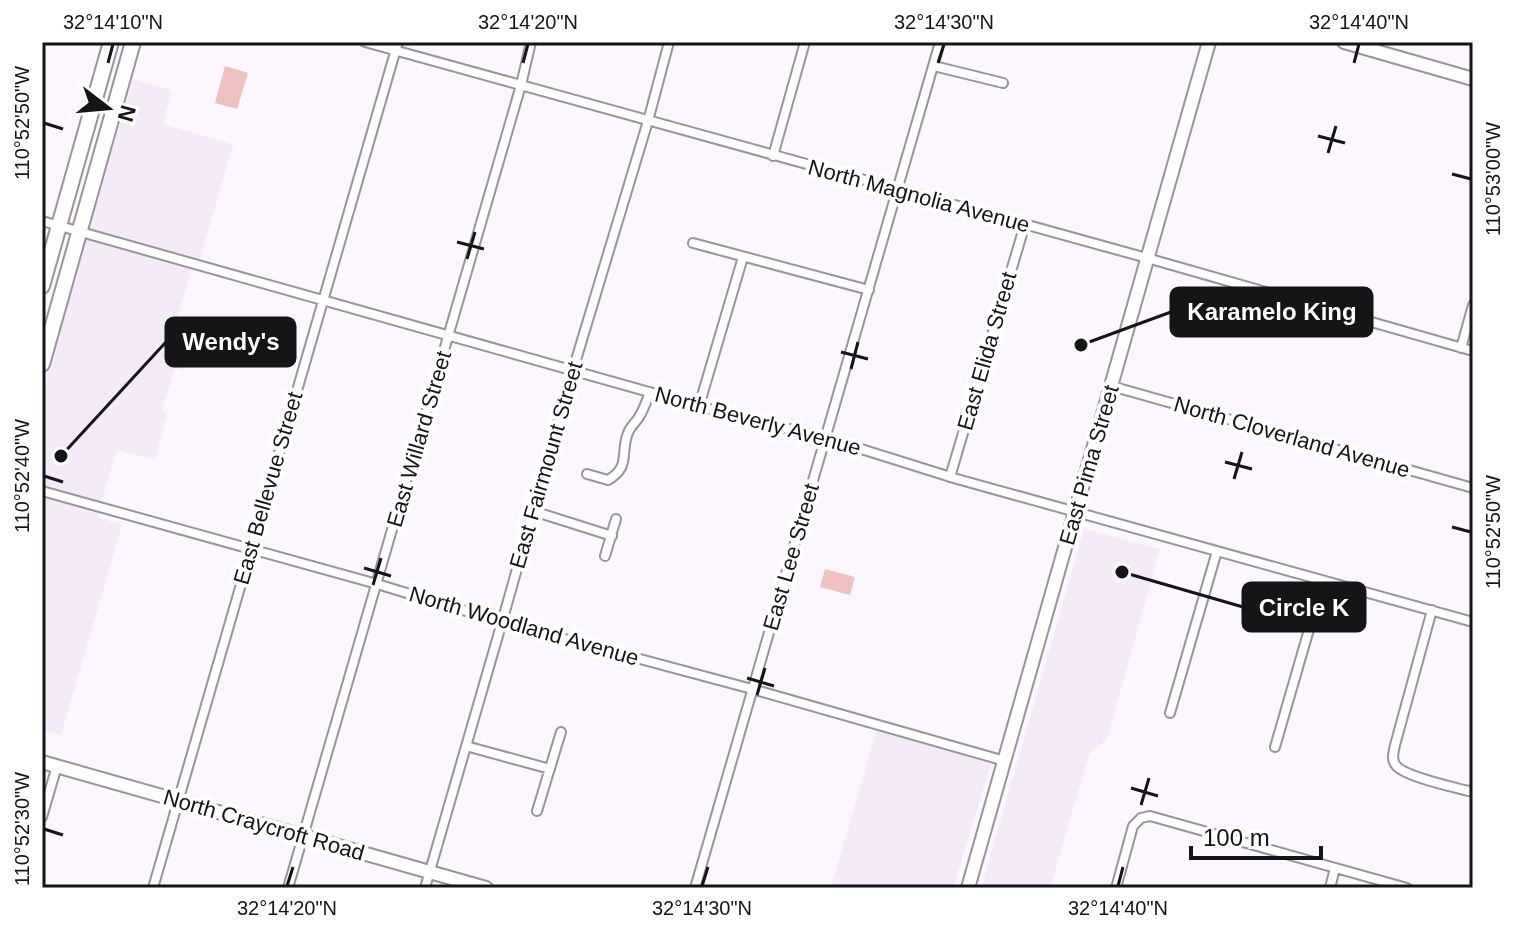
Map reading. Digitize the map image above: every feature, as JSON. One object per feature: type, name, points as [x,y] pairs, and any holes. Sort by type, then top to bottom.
[{"type":"main road","points":[[42,286],[111,42]]},
{"type":"main road","points":[[42,364],[133,42]]},
{"type":"street","name":"North Magnolia Avenue","points":[[365,42],[396,46],[648,121],[1473,351]]},
{"type":"street","name":"East Willard Street","points":[[288,888],[531,42]]},
{"type":"street","name":"East Fairmount Street","points":[[425,888],[669,42]]},
{"type":"street","points":[[773,156],[805,42]]},
{"type":"street","name":"East Lee Street","points":[[695,888],[940,42]]},
{"type":"street","name":"East Pima Street","points":[[968,888],[1209,42]]},
{"type":"street","points":[[1344,42],[1473,79]]},
{"type":"street","name":"East Bellevue Street","points":[[153,888],[396,46]]},
{"type":"street","points":[[934,66],[1003,83]]},
{"type":"street","name":"North Beverly Avenue","points":[[42,221],[699,406],[826,438],[1076,513],[1473,622]]},
{"type":"street","name":"East Elida Street","points":[[950,477],[1025,224]]},
{"type":"street","points":[[693,243],[869,290]]},
{"type":"street","points":[[699,406],[743,257]]},
{"type":"street","points":[[1461,348],[1473,305]]},
{"type":"street","name":"North Cloverland Avenue","points":[[1111,386],[1473,488]]},
{"type":"street","points":[[587,474],[608,480],[616,475],[625,455],[627,434],[641,414],[650,392]]},
{"type":"street","name":"North Woodland Avenue","points":[[42,491],[1005,761]]},
{"type":"street","points":[[533,511],[612,536]]},
{"type":"street","points":[[605,556],[616,519]]},
{"type":"street","points":[[1170,713],[1217,551]]},
{"type":"street","points":[[1275,747],[1323,581]]},
{"type":"street","points":[[1432,610],[1393,757],[1394,763],[1403,773],[1473,790]]},
{"type":"street","points":[[537,811],[561,732]]},
{"type":"street","points":[[466,746],[550,769]]},
{"type":"street","name":"North Craycroft Road","points":[[42,762],[486,888]]},
{"type":"street","points":[[42,817],[57,766]]},
{"type":"street","points":[[1116,888],[1132,830],[1139,816],[1154,816],[1407,888]]},
{"type":"street","points":[[1330,888],[1335,868]]},
{"type":"shaded area","points":[[225,66],[248,73],[237,109],[215,103]]},
{"type":"shaded area","points":[[133,79],[172,90],[163,124],[233,144],[200,259],[192,268],[173,332],[188,337],[193,343],[185,370],[175,368],[162,410],[168,413],[155,460],[117,450],[97,517],[122,525],[61,735],[42,730],[42,394]]},
{"type":"shaded area","points":[[1084,529],[1160,549],[1107,740],[1090,752],[1050,888],[981,888]]},
{"type":"shaded area","points":[[825,569],[855,577],[850,595],[820,587]]},
{"type":"shaded area","points":[[877,729],[991,764],[953,888],[831,888]]},
{"type":"place","name":"Karamelo King","points":[[1081,345]]},
{"type":"place","name":"Wendy's","points":[[61,456]]},
{"type":"place","name":"Circle K","points":[[1122,572]]}]
